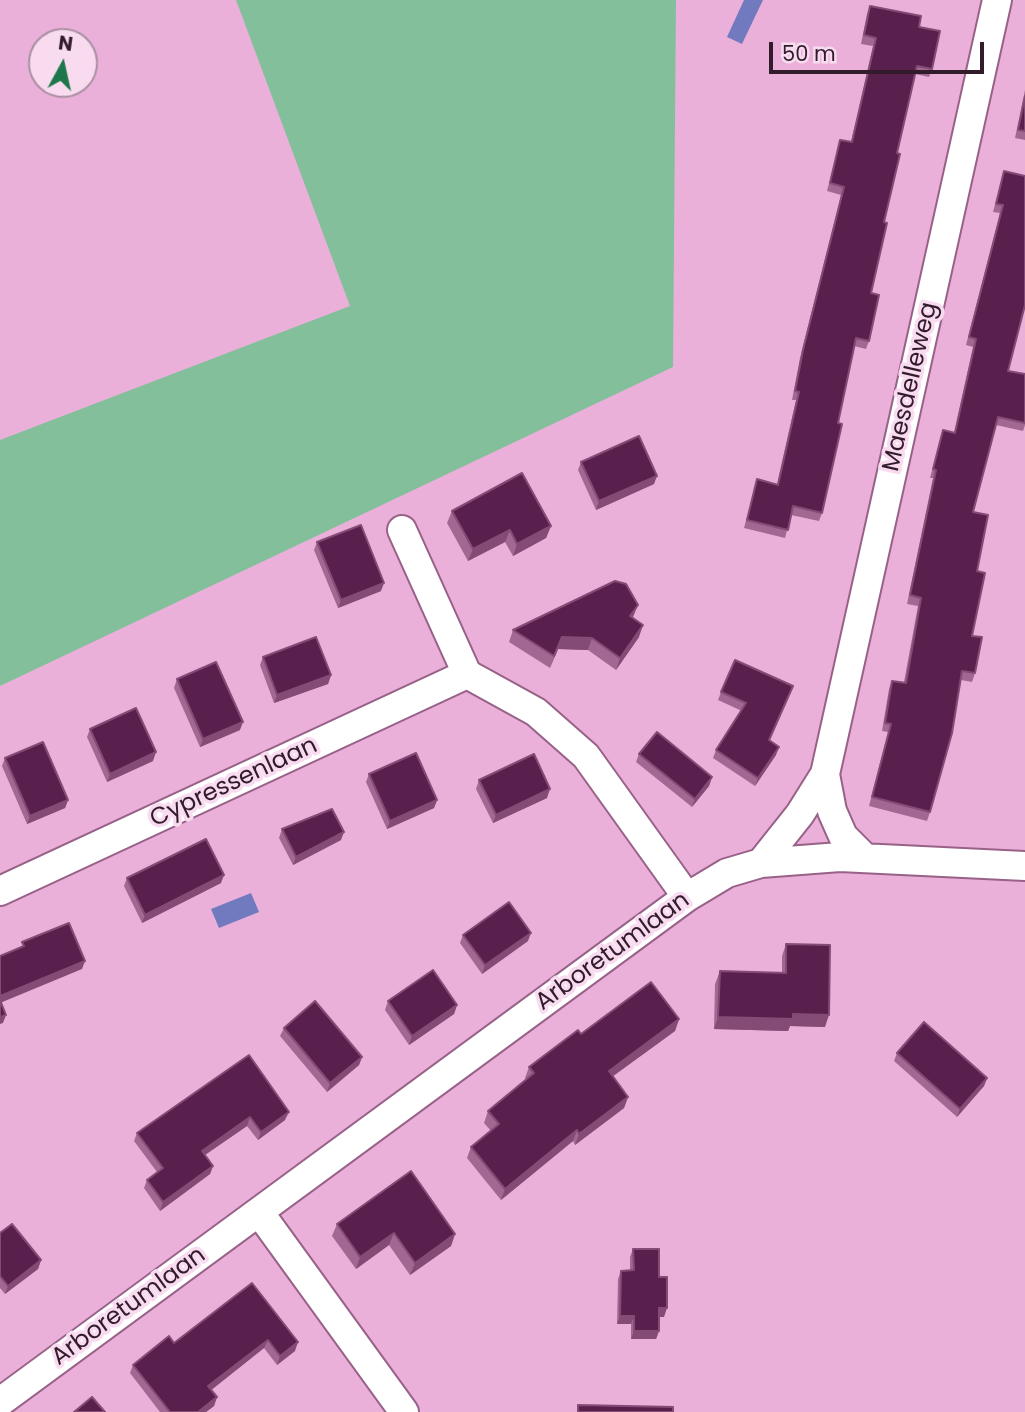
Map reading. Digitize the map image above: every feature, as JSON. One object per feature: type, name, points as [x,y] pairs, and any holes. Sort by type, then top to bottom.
[{"type":"street","name":"Maesdelleweg","points":[[761,863],[800,814],[825,774],[997,0]]},
{"type":"street","points":[[402,530],[467,674],[536,712],[586,756],[687,897]]},
{"type":"street","name":"Cypressenlaan","points":[[0,891],[467,674]]},
{"type":"street","name":"Maesdelleweg","points":[[825,774],[832,811],[842,836],[864,857]]},
{"type":"street","name":"Arboretumlaan","points":[[0,1402],[687,897],[727,873],[761,863],[864,857],[1025,866]]},
{"type":"street","points":[[259,1212],[404,1412]]},
{"type":"green space","points":[[236,0],[676,0],[673,367],[0,686],[0,440],[350,306]]},
{"type":"water","points":[[744,0],[763,0],[742,44],[727,37]]},
{"type":"water","points":[[251,893],[259,912],[219,928],[211,909]]},
{"type":"building","points":[[870,6],[921,16],[919,27],[940,31],[932,69],[917,66],[897,153],[900,154],[871,293],[879,295],[869,341],[856,338],[838,423],[842,424],[822,513],[793,506],[788,530],[747,520],[757,479],[778,485],[799,392],[795,391],[803,350],[844,187],[830,183],[840,140],[852,142],[876,38],[864,35]]},
{"type":"building","points":[[1025,96],[1025,131],[1018,130]]},
{"type":"building","points":[[1004,171],[1025,176],[1025,305],[1008,371],[1025,374],[1025,423],[998,417],[973,512],[988,515],[977,571],[985,573],[972,636],[982,637],[975,673],[962,671],[952,733],[930,812],[872,797],[891,724],[885,723],[892,681],[906,683],[921,598],[910,595],[936,470],[933,469],[943,430],[955,433],[976,339],[969,337],[1003,205],[996,204]]},
{"type":"building","points":[[639,436],[657,476],[599,501],[581,462]]},
{"type":"building","points":[[522,473],[551,526],[517,544],[510,530],[473,549],[452,511]]},
{"type":"building","points":[[361,525],[384,583],[341,600],[317,542]]},
{"type":"building","points":[[615,581],[626,584],[638,605],[630,616],[643,625],[620,658],[592,638],[562,637],[554,656],[513,630]]},
{"type":"building","points":[[316,637],[331,675],[277,695],[263,657]]},
{"type":"building","points":[[735,660],[793,686],[769,740],[779,747],[758,778],[716,750],[746,703],[721,692]]},
{"type":"building","points":[[216,662],[243,722],[203,739],[177,679]]},
{"type":"building","points":[[136,708],[156,752],[110,774],[90,729]]},
{"type":"building","points":[[657,732],[712,777],[695,799],[639,754]]},
{"type":"building","points":[[43,742],[68,800],[30,816],[5,758]]},
{"type":"building","points":[[416,753],[437,800],[390,821],[369,774]]},
{"type":"building","points":[[534,754],[550,789],[496,815],[479,780]]},
{"type":"building","points":[[332,809],[344,832],[296,857],[282,829]]},
{"type":"building","points":[[206,839],[224,875],[145,915],[127,878]]},
{"type":"building","points":[[509,902],[531,933],[485,965],[463,935]]},
{"type":"building","points":[[69,923],[85,961],[0,996],[0,956],[24,946],[22,942]]},
{"type":"building","points":[[786,944],[830,945],[829,1015],[793,1014],[793,1019],[718,1017],[720,971],[786,973]]},
{"type":"building","points":[[433,970],[457,1005],[412,1036],[388,1001]]},
{"type":"building","points":[[651,982],[679,1019],[609,1071],[628,1097],[579,1134],[577,1130],[505,1189],[471,1147],[499,1124],[488,1111],[534,1073],[529,1067],[578,1030],[581,1034]]},
{"type":"building","points":[[0,1000],[6,1015],[0,1017]]},
{"type":"building","points":[[315,1001],[362,1057],[330,1083],[284,1028]]},
{"type":"building","points":[[924,1022],[987,1078],[960,1109],[897,1053]]},
{"type":"building","points":[[249,1055],[289,1112],[261,1132],[250,1117],[202,1151],[213,1166],[163,1202],[147,1180],[163,1168],[137,1133]]},
{"type":"building","points":[[411,1171],[455,1234],[415,1263],[394,1233],[360,1257],[337,1224]]},
{"type":"building","points":[[12,1224],[41,1260],[8,1286],[0,1276],[0,1233]]},
{"type":"building","points":[[633,1249],[659,1249],[659,1277],[667,1277],[667,1308],[659,1308],[659,1331],[634,1331],[634,1316],[620,1316],[621,1271],[634,1270]]},
{"type":"building","points":[[252,1283],[298,1342],[280,1356],[268,1340],[208,1386],[217,1397],[198,1412],[170,1412],[133,1365],[169,1336],[174,1343]]},
{"type":"building","points":[[92,1397],[105,1412],[74,1412]]},
{"type":"building","points":[[578,1405],[673,1407],[673,1412],[578,1412]]}]
